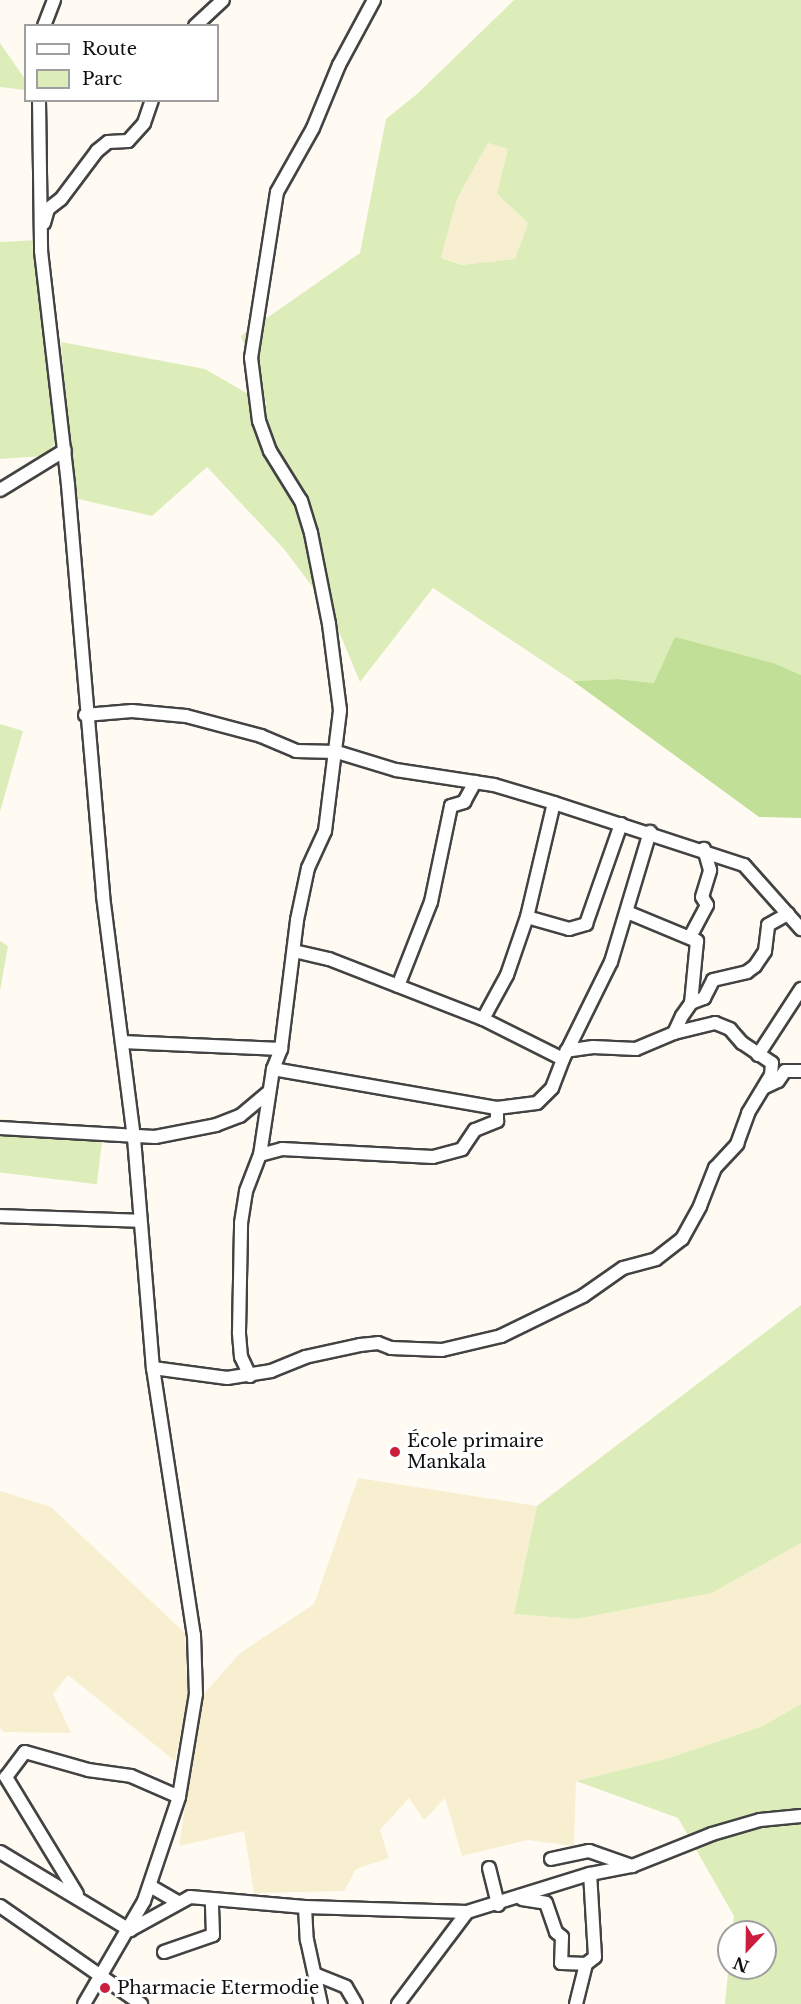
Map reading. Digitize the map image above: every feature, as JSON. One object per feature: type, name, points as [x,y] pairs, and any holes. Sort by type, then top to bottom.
[{"type":"street","points":[[45,24],[54,0]]},
{"type":"street","points":[[197,24],[223,0]]},
{"type":"street","points":[[250,1376],[241,1358],[239,1332],[241,1223],[246,1191],[260,1155],[273,1069],[281,1049],[308,868],[325,831],[337,752],[340,710],[329,624],[311,533],[301,501],[270,451],[259,422],[251,358],[277,192],[313,128],[339,64],[374,0]]},
{"type":"street","points":[[39,102],[41,251],[65,450],[85,715],[134,1138],[153,1368],[194,1635],[196,1695],[179,1797],[150,1886],[130,1930],[84,2004]]},
{"type":"street","points":[[41,251],[48,209],[61,199],[108,142],[128,141],[144,123],[151,102]]},
{"type":"street","points":[[0,490],[65,450]]},
{"type":"street","points":[[85,715],[132,711],[186,716],[261,736],[296,751],[337,752],[396,770],[475,782],[554,803],[704,849],[744,865],[801,929]]},
{"type":"street","points":[[398,986],[431,902],[451,806],[464,802],[475,782]]},
{"type":"street","points":[[483,1019],[507,975],[527,917],[554,803]]},
{"type":"street","points":[[527,917],[570,929],[586,924],[621,824]]},
{"type":"street","points":[[273,1069],[497,1108],[537,1102],[552,1088],[565,1055],[611,962],[650,832]]},
{"type":"street","points":[[690,937],[707,904],[702,897],[710,870],[704,849]]},
{"type":"street","points":[[627,912],[690,937],[699,946],[690,986],[691,1004]]},
{"type":"street","points":[[674,1032],[691,1004],[704,998],[713,980],[747,972],[755,966],[765,951],[768,925],[788,914]]},
{"type":"street","points":[[153,1368],[227,1378],[250,1376],[305,1357],[360,1345],[378,1343],[391,1348],[442,1350],[501,1336],[582,1296],[624,1268],[656,1259],[682,1239],[700,1206],[715,1167],[737,1144],[760,1092],[771,1075],[772,1063],[758,1055],[721,1024],[674,1032],[636,1049],[587,1047],[565,1055],[483,1019],[330,959],[294,951]]},
{"type":"street","points":[[758,1055],[801,988]]},
{"type":"street","points":[[122,1042],[281,1049]]},
{"type":"street","points":[[760,1092],[778,1081],[785,1071],[801,1071]]},
{"type":"street","points":[[0,1128],[134,1138],[216,1125],[240,1116],[268,1092]]},
{"type":"street","points":[[260,1155],[282,1149],[433,1157],[462,1149],[475,1130],[496,1121],[497,1108]]},
{"type":"street","points":[[0,1216],[140,1221]]},
{"type":"street","points":[[81,1900],[3,1776],[26,1752],[88,1770],[131,1776],[179,1797]]},
{"type":"street","points":[[130,1930],[190,1897],[305,1908],[467,1912],[498,1905],[590,1874],[632,1866],[712,1834],[760,1820],[801,1816]]},
{"type":"street","points":[[0,1846],[21,1863]]},
{"type":"street","points":[[551,1858],[589,1851],[632,1866]]},
{"type":"street","points":[[0,1852],[81,1900],[102,1917],[130,1930]]},
{"type":"street","points":[[489,1868],[498,1905]]},
{"type":"street","points":[[576,2004],[586,1964],[595,1957],[590,1874]]},
{"type":"street","points":[[150,1886],[178,1902]]},
{"type":"street","points":[[517,1898],[546,1903],[556,1932],[562,1937],[561,1963],[586,1964]]},
{"type":"street","points":[[164,1952],[213,1935],[212,1899]]},
{"type":"street","points":[[0,1906],[141,2004]]},
{"type":"street","points":[[305,1908],[307,1940],[317,1974],[321,2004]]},
{"type":"street","points":[[398,2004],[467,1912]]},
{"type":"street","points":[[317,1974],[346,1987],[356,2004]]},
{"type":"shaded area","points":[[488,143],[509,149],[497,194],[528,223],[515,259],[462,265],[441,258],[457,199]]},
{"type":"shaded area","points":[[358,1478],[537,1506],[514,1614],[576,1619],[712,1593],[801,1543],[801,1704],[763,1726],[669,1758],[576,1781],[574,1846],[527,1840],[462,1856],[445,1798],[424,1820],[409,1798],[380,1830],[389,1858],[356,1869],[344,1891],[254,1893],[244,1831],[179,1846],[203,1695],[240,1653],[314,1604]]},
{"type":"shaded area","points":[[0,1491],[51,1507],[185,1633],[188,1698],[175,1761],[68,1675],[53,1694],[71,1733],[3,1732],[0,1727]]},
{"type":"green space","points":[[514,0],[801,0],[801,675],[776,664],[654,683],[618,679],[573,681],[433,588],[360,682],[330,610],[284,549],[207,467],[152,516],[74,498],[61,342],[205,369],[267,405],[241,336],[360,253],[386,119],[417,94]],"holes":[[[488,143],[508,149],[497,194],[528,223],[515,259],[462,265],[441,258],[457,199]]]},
{"type":"green space","points":[[0,43],[24,78],[24,90],[0,87]]},
{"type":"green space","points":[[37,240],[60,438],[44,456],[0,459],[0,242]]},
{"type":"green space","points":[[675,637],[776,664],[801,675],[801,818],[759,817],[573,681],[618,679],[654,683]]},
{"type":"green space","points":[[0,724],[23,731],[0,812]]},
{"type":"green space","points":[[0,941],[8,946],[0,991]]},
{"type":"green space","points":[[0,1119],[103,1132],[97,1184],[0,1172]]},
{"type":"green space","points":[[801,1305],[801,1543],[712,1593],[576,1619],[514,1614],[537,1506]]},
{"type":"green space","points":[[801,1704],[801,2004],[725,2004],[727,1980],[777,1980],[777,1920],[734,1920],[734,1916],[678,1818],[576,1781],[669,1758],[763,1726]]},
{"type":"place","name":"École primaire Mankala","points":[[395,1452]]},
{"type":"place","name":"Pharmacie Etermodie","points":[[105,1988]]}]
